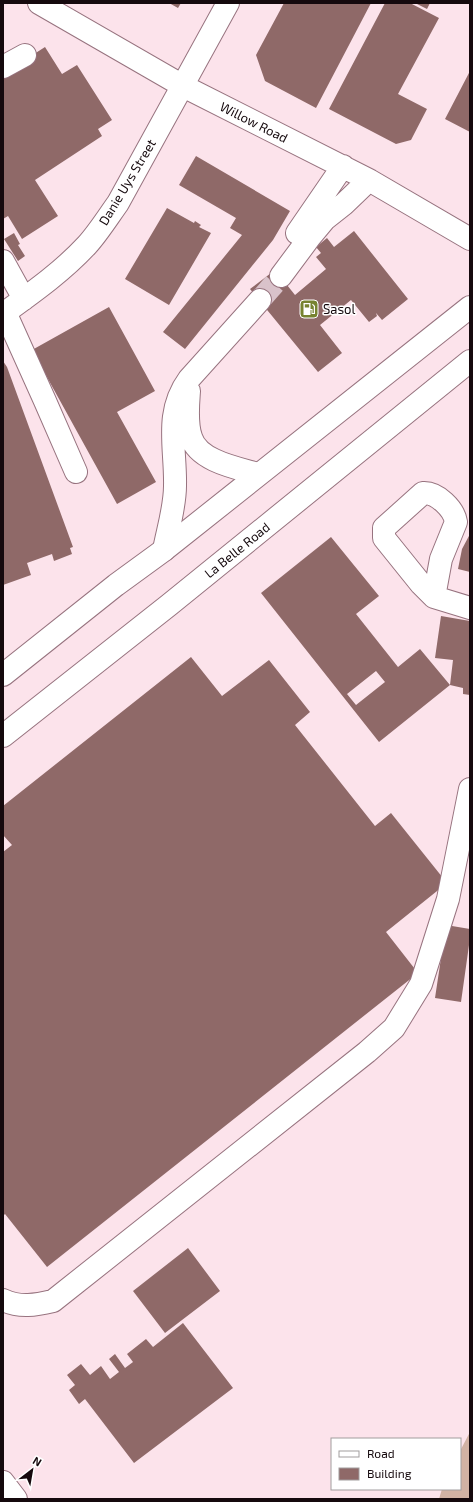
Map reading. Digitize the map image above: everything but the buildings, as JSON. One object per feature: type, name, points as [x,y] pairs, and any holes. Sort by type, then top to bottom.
[{"type":"main road","name":"Willow Road","points":[[39,3],[183,86],[343,166],[470,239]]},
{"type":"main road","name":"Danie Uys Street","points":[[4,313],[66,267],[96,234],[118,203],[228,3]]},
{"type":"main road","points":[[3,67],[25,55]]},
{"type":"main road","points":[[343,166],[295,236],[289,251],[284,272],[325,219],[344,204],[369,180]]},
{"type":"main road","points":[[3,261],[24,299]]},
{"type":"main road","points":[[164,550],[175,487],[173,420],[178,398],[189,379],[260,300]]},
{"type":"main road","points":[[3,675],[116,585],[164,550],[470,306]]},
{"type":"main road","points":[[4,313],[76,472]]},
{"type":"main road","name":"La Belle Road","points":[[3,736],[169,605],[470,361]]},
{"type":"main road","points":[[189,379],[188,411],[190,436],[193,442],[199,450],[214,460],[258,474]]},
{"type":"main road","points":[[434,597],[470,608]]},
{"type":"main road","points":[[3,1300],[10,1304],[32,1306],[53,1301],[368,1052],[394,1028],[420,984],[448,899],[470,789]]},
{"type":"main road","points":[[3,1482],[16,1499]]},
{"type":"shaded area","points":[[470,1432],[470,1499],[439,1499],[442,1490],[461,1490],[461,1449]]},
{"type":"tunnel","points":[[260,300],[281,276]]},
{"type":"place","name":"Sasol","points":[[309,309]]}]
